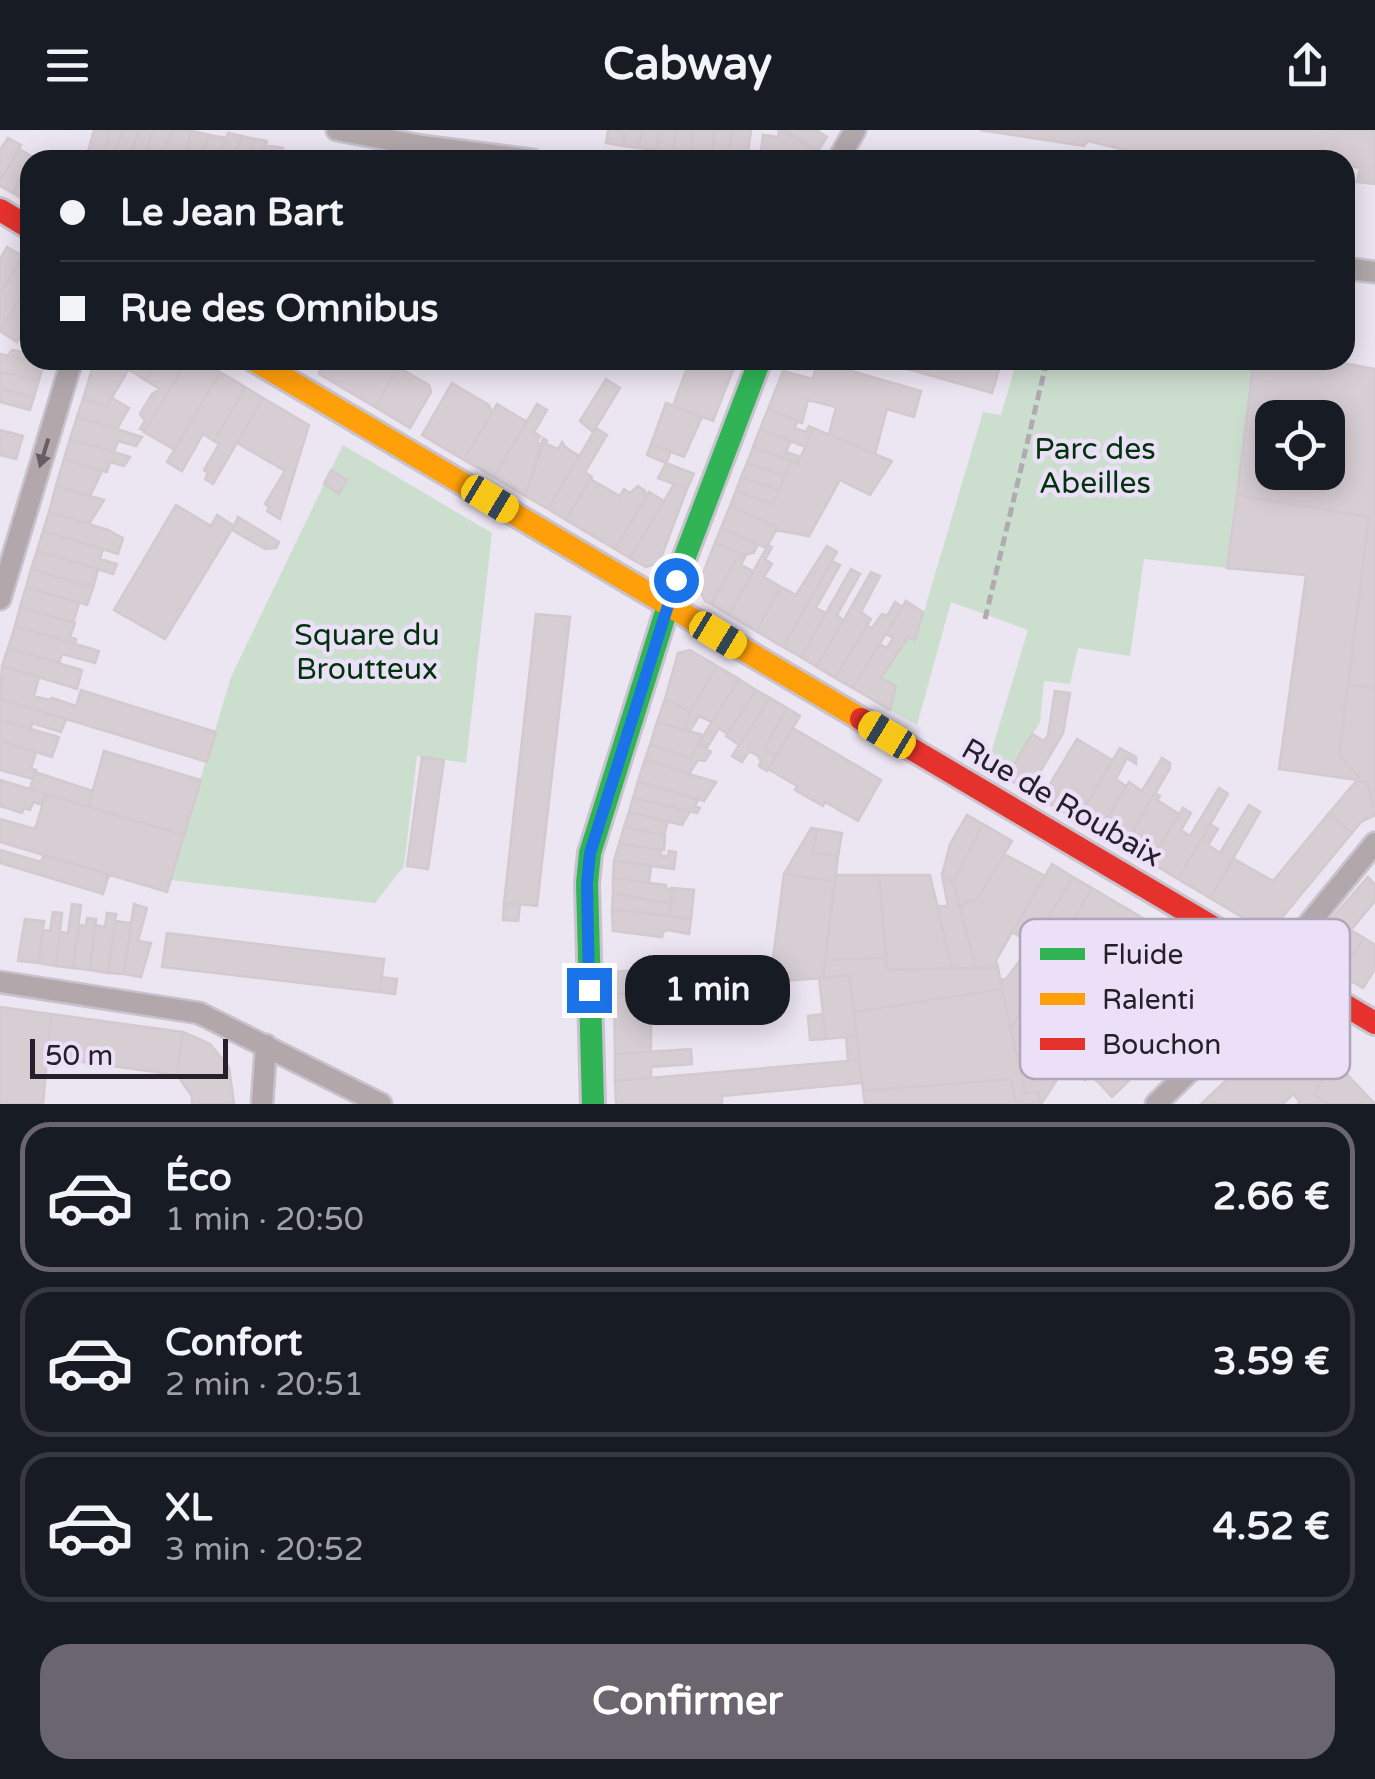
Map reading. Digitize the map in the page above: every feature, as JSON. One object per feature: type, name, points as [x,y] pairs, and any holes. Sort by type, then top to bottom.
[{"type":"street","points":[[337,130],[467,150]]},
{"type":"street","points":[[0,599],[69,370]]},
{"type":"street","name":"Rue de Roubaix","points":[[271,370],[1199,919]]},
{"type":"street","points":[[594,1104],[587,868],[593,838],[668,606],[756,370]]},
{"type":"street","points":[[1314,919],[1375,844]]},
{"type":"street","points":[[0,982],[188,1010],[223,1023],[382,1104]]},
{"type":"street","name":"Rue de Roubaix","points":[[1350,1008],[1375,1023]]},
{"type":"street","points":[[262,1104],[266,1046]]},
{"type":"street","points":[[1156,1104],[1182,1079]]},
{"type":"path","points":[[985,619],[1045,370]]},
{"type":"green space","name":"Parc des Abeilles","points":[[1014,370],[1253,370],[1227,568],[1144,559],[1130,656],[1078,648],[1070,684],[1044,681],[1040,722],[1006,778],[987,766],[1028,630],[951,602],[917,725],[890,710],[881,678],[908,637],[916,639],[983,412],[1001,415]]},
{"type":"green space","name":"Square du Broutteux","points":[[343,445],[492,533],[466,763],[417,756],[404,866],[375,903],[170,880],[231,677]]},
{"type":"building","points":[[94,130],[109,130],[104,150],[89,150]]},
{"type":"building","points":[[109,130],[123,130],[116,150],[104,150]]},
{"type":"building","points":[[123,130],[139,130],[132,150],[116,150]]},
{"type":"building","points":[[139,130],[153,130],[146,150],[132,150]]},
{"type":"building","points":[[153,130],[173,130],[164,150],[146,150]]},
{"type":"building","points":[[173,130],[192,130],[185,150],[164,150]]},
{"type":"building","points":[[608,130],[625,130],[623,146],[606,143]]},
{"type":"building","points":[[625,130],[642,130],[639,148],[623,146]]},
{"type":"building","points":[[642,130],[659,130],[656,150],[639,148]]},
{"type":"building","points":[[659,130],[676,130],[673,150],[656,150]]},
{"type":"building","points":[[676,130],[693,130],[691,150],[673,150]]},
{"type":"building","points":[[693,130],[715,130],[712,150],[691,150]]},
{"type":"building","points":[[715,130],[732,130],[729,150],[712,150]]},
{"type":"building","points":[[732,130],[751,130],[748,150],[729,150]]},
{"type":"building","points":[[779,130],[816,150],[761,150],[763,135],[778,137]]},
{"type":"building","points":[[784,130],[816,130],[827,137],[816,150]]},
{"type":"building","points":[[980,130],[1375,130],[1375,184],[1357,182],[1360,168],[1355,167],[1355,150],[1124,150],[1088,141],[1084,146]]},
{"type":"building","points":[[192,131],[209,135],[203,150],[185,150]]},
{"type":"building","points":[[228,133],[242,136],[237,150],[222,150]]},
{"type":"building","points":[[209,135],[226,138],[222,150],[203,150]]},
{"type":"building","points":[[242,136],[255,139],[251,150],[237,150]]},
{"type":"building","points":[[8,138],[21,145],[0,182],[0,150]]},
{"type":"building","points":[[255,139],[267,141],[264,150],[251,150]]},
{"type":"building","points":[[265,145],[283,148],[282,150],[263,150]]},
{"type":"building","points":[[21,150],[20,180],[13,193],[0,186]]},
{"type":"building","points":[[7,247],[20,254],[0,294],[0,259]]},
{"type":"building","points":[[20,261],[20,298],[0,331],[0,294]]},
{"type":"building","points":[[20,298],[17,342],[0,331]]},
{"type":"building","points":[[12,350],[20,351],[20,359],[8,356]]},
{"type":"building","points":[[0,354],[20,359],[20,370],[42,370],[39,380],[0,372]]},
{"type":"building","points":[[1355,365],[1375,369],[1375,688],[1348,685],[1369,517],[1237,495],[1253,370],[1355,370]]},
{"type":"building","points":[[92,370],[128,370],[107,406],[83,399]]},
{"type":"building","points":[[130,370],[151,370],[145,380]]},
{"type":"building","points":[[151,370],[181,370],[145,431],[140,429],[145,421],[140,414],[152,394],[160,389],[145,380]]},
{"type":"building","points":[[181,370],[220,372],[175,450],[144,432]]},
{"type":"building","points":[[320,370],[396,370],[375,407],[319,374]]},
{"type":"building","points":[[396,370],[429,385],[431,392],[410,428],[375,407]]},
{"type":"building","points":[[686,370],[733,370],[713,421],[673,406]]},
{"type":"building","points":[[815,370],[848,370],[921,391],[914,417],[887,409],[875,454],[829,434],[836,407],[808,400],[802,423],[768,409],[783,371],[813,379]]},
{"type":"building","points":[[911,370],[999,370],[992,393]]},
{"type":"building","points":[[0,372],[39,380],[34,397],[0,389]]},
{"type":"building","points":[[220,372],[245,387],[214,441],[203,434],[182,471],[167,462]]},
{"type":"building","points":[[606,379],[620,388],[593,432],[580,421]]},
{"type":"building","points":[[452,383],[489,405],[492,413],[464,460],[422,435]]},
{"type":"building","points":[[245,387],[263,398],[213,484],[205,479],[208,473],[204,470],[219,444],[214,441]]},
{"type":"building","points":[[0,389],[34,397],[30,410],[0,402]]},
{"type":"building","points":[[112,398],[129,408],[117,429],[77,417],[83,399],[107,406]]},
{"type":"building","points":[[263,398],[309,425],[280,519],[267,511],[269,507],[265,504],[285,471],[237,443]]},
{"type":"building","points":[[666,403],[702,417],[684,457],[651,444]]},
{"type":"building","points":[[497,404],[527,422],[494,477],[464,460]]},
{"type":"building","points":[[537,404],[547,410],[534,432],[540,436],[537,442],[543,445],[525,496],[494,477]]},
{"type":"building","points":[[768,409],[798,421],[794,428],[806,432],[809,426],[813,428],[805,447],[760,429]]},
{"type":"building","points":[[77,417],[142,437],[136,446],[118,441],[114,452],[70,439]]},
{"type":"building","points":[[596,428],[607,435],[585,472],[592,477],[566,520],[548,509]]},
{"type":"building","points":[[813,428],[892,461],[870,495],[840,480],[809,536],[776,530],[778,527],[730,506],[736,491],[774,504],[791,461],[798,464]]},
{"type":"building","points":[[760,429],[791,441],[786,452],[801,457],[798,464],[753,447]]},
{"type":"building","points":[[0,430],[23,436],[16,459],[0,455]]},
{"type":"building","points":[[543,438],[546,444],[558,449],[562,442],[579,456],[548,509],[525,496]]},
{"type":"building","points":[[70,439],[130,457],[124,466],[110,462],[107,472],[102,471],[64,459]]},
{"type":"building","points":[[651,444],[671,451],[666,463],[647,455]]},
{"type":"building","points":[[753,447],[791,461],[785,476],[747,463]]},
{"type":"building","points":[[64,459],[102,471],[90,496],[56,486]]},
{"type":"building","points":[[666,463],[694,474],[687,489],[658,478]]},
{"type":"building","points":[[747,463],[785,476],[779,490],[741,477]]},
{"type":"building","points":[[331,470],[347,480],[339,494],[324,484]]},
{"type":"building","points":[[741,477],[779,490],[774,504],[736,491]]},
{"type":"building","points":[[590,479],[620,496],[624,489],[630,493],[638,486],[645,491],[646,498],[615,549],[566,520]]},
{"type":"building","points":[[674,484],[687,489],[659,563],[646,567],[630,558]]},
{"type":"building","points":[[56,486],[104,500],[89,524],[49,512]]},
{"type":"building","points":[[649,492],[664,501],[630,558],[615,549]]},
{"type":"building","points":[[1237,495],[1369,517],[1339,755],[1359,777],[1357,780],[1279,769],[1306,575],[1227,568]]},
{"type":"building","points":[[176,505],[211,526],[217,515],[234,526],[165,639],[114,610]]},
{"type":"building","points":[[730,506],[778,527],[766,548],[721,528]]},
{"type":"building","points":[[49,512],[123,538],[118,554],[43,531]]},
{"type":"building","points":[[238,517],[279,542],[276,548],[265,549],[232,530]]},
{"type":"building","points":[[721,528],[758,544],[754,553],[744,555],[715,543]]},
{"type":"building","points":[[43,531],[103,549],[100,559],[117,564],[113,574],[37,551]]},
{"type":"building","points":[[715,543],[744,555],[737,558],[711,604],[705,601],[698,586]]},
{"type":"building","points":[[768,545],[772,547],[765,559],[772,564],[764,577],[781,587],[756,631],[729,615]]},
{"type":"building","points":[[827,546],[837,552],[783,647],[756,631],[781,587],[796,595]]},
{"type":"building","points":[[37,551],[98,569],[93,588],[31,569]]},
{"type":"building","points":[[746,555],[741,565],[753,571],[729,615],[711,604],[737,558]]},
{"type":"building","points":[[832,561],[840,565],[816,608],[826,613],[801,657],[783,647]]},
{"type":"building","points":[[31,569],[93,588],[87,605],[26,587]]},
{"type":"building","points":[[851,569],[860,574],[837,615],[843,620],[817,667],[801,657]]},
{"type":"building","points":[[871,572],[880,576],[861,612],[871,619],[835,678],[817,667]]},
{"type":"building","points":[[26,587],[79,603],[73,623],[20,607]]},
{"type":"building","points":[[906,601],[923,612],[915,640],[908,637],[881,678],[896,686],[890,710],[853,688],[879,644],[887,648],[893,638],[886,634]]},
{"type":"building","points":[[895,602],[902,607],[853,688],[835,678],[867,625],[872,628],[882,614],[887,616]]},
{"type":"building","points":[[20,607],[75,623],[70,637],[76,639],[75,644],[15,626]]},
{"type":"building","points":[[536,614],[570,617],[537,906],[504,903]]},
{"type":"building","points":[[15,626],[99,651],[95,663],[62,654],[59,663],[8,648]]},
{"type":"building","points":[[8,648],[82,670],[77,689],[2,666]]},
{"type":"building","points":[[690,650],[717,666],[690,712],[665,699],[678,653]]},
{"type":"building","points":[[2,666],[39,677],[34,696],[76,706],[81,690],[216,732],[207,762],[0,699]]},
{"type":"building","points":[[717,666],[739,679],[712,722],[699,716],[690,731],[685,730],[690,712]]},
{"type":"building","points":[[739,679],[756,690],[727,734],[719,728],[706,749],[700,741]]},
{"type":"building","points":[[1348,685],[1375,688],[1375,807],[1367,782],[1357,780],[1359,777],[1339,755]]},
{"type":"building","points":[[756,690],[770,698],[739,745],[726,736]]},
{"type":"building","points":[[1055,691],[1070,693],[1063,733],[1029,791],[1006,778],[1032,734],[1044,741],[1048,735]]},
{"type":"building","points":[[770,698],[787,708],[764,748],[776,755],[767,771],[759,766],[758,756],[749,751],[742,762],[732,756]]},
{"type":"building","points":[[0,699],[66,719],[61,732],[32,723],[31,729],[0,720]]},
{"type":"building","points":[[665,699],[690,712],[685,730],[657,722]]},
{"type":"building","points":[[787,708],[800,716],[776,755],[764,748]]},
{"type":"building","points":[[0,720],[59,737],[52,757],[0,741]]},
{"type":"building","points":[[657,722],[703,735],[691,758],[650,745]]},
{"type":"building","points":[[793,728],[881,780],[858,821],[795,790],[797,786],[768,769]]},
{"type":"building","points":[[1077,739],[1112,760],[1077,820],[1041,799]]},
{"type":"building","points":[[0,741],[36,752],[31,769],[36,770],[33,779],[0,770]]},
{"type":"building","points":[[700,741],[711,752],[705,761],[698,760],[689,774],[645,759],[650,745],[691,758]]},
{"type":"building","points":[[1120,748],[1136,757],[1136,764],[1127,758],[1116,779],[1126,786],[1099,832],[1077,820]]},
{"type":"building","points":[[104,751],[201,780],[184,835],[88,807]]},
{"type":"building","points":[[422,757],[444,760],[428,869],[407,866]]},
{"type":"building","points":[[1162,758],[1170,763],[1170,768],[1124,847],[1099,832],[1129,782],[1142,791]]},
{"type":"building","points":[[645,759],[716,782],[704,801],[638,781]]},
{"type":"building","points":[[35,772],[93,791],[88,807],[30,789]]},
{"type":"building","points":[[0,780],[46,794],[42,805],[33,802],[30,810],[24,808],[22,813],[0,806]]},
{"type":"building","points":[[1357,780],[1367,782],[1375,815],[1361,822],[1352,833],[1329,813]]},
{"type":"building","points":[[638,781],[698,800],[695,806],[700,808],[697,813],[633,798]]},
{"type":"building","points":[[1219,788],[1228,794],[1178,879],[1150,862],[1183,808],[1191,813],[1181,830],[1190,836]]},
{"type":"building","points":[[1155,793],[1160,796],[1157,800],[1179,814],[1150,862],[1124,847]]},
{"type":"building","points":[[46,794],[184,835],[167,892],[0,842],[0,819],[35,829]]},
{"type":"building","points":[[633,798],[690,811],[682,825],[629,812]]},
{"type":"building","points":[[1249,805],[1260,812],[1210,898],[1178,879],[1210,824],[1218,829],[1208,845],[1220,853]]},
{"type":"building","points":[[629,812],[668,821],[664,835],[624,827]]},
{"type":"building","points":[[1329,813],[1352,833],[1281,919],[1245,919],[1210,898],[1234,859],[1273,881]]},
{"type":"building","points":[[967,815],[983,824],[953,882],[942,875],[950,844]]},
{"type":"building","points":[[983,824],[1012,841],[978,898],[960,906],[953,882]]},
{"type":"building","points":[[624,827],[665,835],[664,850],[619,844]]},
{"type":"building","points":[[811,828],[817,829],[813,853],[838,856],[835,882],[784,874]]},
{"type":"building","points":[[817,829],[842,833],[838,856],[813,853]]},
{"type":"building","points":[[619,844],[661,850],[661,856],[676,852],[674,869],[614,861]]},
{"type":"building","points":[[0,850],[41,862],[44,855],[109,874],[103,894],[0,863]]},
{"type":"building","points":[[1004,854],[1045,876],[996,960],[998,968],[976,968],[960,906],[978,898]]},
{"type":"building","points":[[614,861],[651,865],[649,883],[613,878]]},
{"type":"building","points":[[1052,864],[1073,877],[1047,919],[1020,919],[1020,937],[1012,932]]},
{"type":"building","points":[[784,874],[835,882],[823,978],[770,982]]},
{"type":"building","points":[[835,875],[879,875],[886,958],[825,960]]},
{"type":"building","points":[[879,875],[930,875],[952,968],[887,970]]},
{"type":"building","points":[[942,875],[953,882],[976,968],[952,968],[937,906],[948,906]]},
{"type":"building","points":[[1073,877],[1092,888],[1074,919],[1047,919]]},
{"type":"building","points":[[1368,877],[1375,885],[1375,901],[1351,930],[1364,938],[1350,961],[1350,919],[1331,919]]},
{"type":"building","points":[[613,878],[666,885],[666,889],[672,889],[671,904],[613,893]]},
{"type":"building","points":[[672,888],[694,890],[691,919],[669,916]]},
{"type":"building","points":[[1092,888],[1144,919],[1074,919]]},
{"type":"building","points":[[613,893],[671,904],[669,916],[612,909]]},
{"type":"building","points":[[504,903],[520,905],[518,921],[503,920]]},
{"type":"building","points":[[72,904],[81,905],[73,968],[56,966],[60,932],[68,933]]},
{"type":"building","points":[[134,904],[147,908],[138,941],[151,943],[141,977],[124,974]]},
{"type":"building","points":[[612,909],[691,919],[689,934],[668,930],[662,937],[613,931]]},
{"type":"building","points":[[53,912],[62,913],[56,966],[38,963],[43,930],[50,931]]},
{"type":"building","points":[[107,913],[116,914],[108,973],[90,970],[95,925],[105,927]]},
{"type":"building","points":[[87,918],[96,919],[90,970],[73,968],[79,925],[86,926]]},
{"type":"building","points":[[25,919],[44,921],[38,963],[18,961]]},
{"type":"building","points":[[115,921],[131,923],[124,974],[108,973]]},
{"type":"building","points":[[167,933],[384,959],[380,992],[162,967]]},
{"type":"building","points":[[1364,938],[1375,945],[1375,969],[1363,988],[1350,980],[1350,961]]},
{"type":"building","points":[[886,958],[887,970],[998,968],[1002,989],[854,1012],[849,975],[823,978],[825,960]]},
{"type":"building","points":[[1020,960],[1020,1013],[1011,1029],[1000,980],[1006,979]]},
{"type":"building","points":[[714,964],[715,986],[614,994],[613,972]]},
{"type":"building","points":[[849,975],[857,1036],[826,1039],[819,978]]},
{"type":"building","points":[[381,977],[397,979],[395,994],[380,992]]},
{"type":"building","points":[[688,988],[690,1008],[651,1010],[655,1021],[651,1024],[651,1052],[615,1054],[614,994]]},
{"type":"building","points":[[1002,989],[1025,1094],[1038,1091],[1041,1104],[1016,1104],[1011,1079],[863,1091],[854,1012]]},
{"type":"building","points":[[0,1007],[51,1014],[43,1104],[0,1104]]},
{"type":"building","points":[[1020,1013],[1020,1071],[1011,1029]]},
{"type":"building","points":[[51,1014],[183,1032],[177,1075],[47,1057]]},
{"type":"building","points":[[823,1014],[826,1039],[810,1040],[808,1016]]},
{"type":"building","points":[[183,1032],[210,1044],[229,1067],[234,1104],[192,1104],[192,1096],[177,1075]]},
{"type":"building","points":[[857,1036],[859,1060],[848,1061],[846,1037]]},
{"type":"building","points":[[691,1049],[692,1064],[651,1067],[651,1078],[615,1081],[615,1054]]},
{"type":"building","points":[[859,1060],[862,1083],[722,1096],[722,1104],[616,1104],[615,1081]]},
{"type":"building","points":[[1350,1078],[1375,1104],[1328,1104],[1314,1094],[1322,1079]]},
{"type":"building","points":[[1011,1079],[1016,1104],[865,1104],[863,1091]]},
{"type":"building","points":[[1022,1079],[1057,1079],[1041,1104],[1038,1091],[1025,1094]]},
{"type":"building","points":[[1104,1079],[1131,1079],[1112,1097],[1100,1084]]},
{"type":"building","points":[[1228,1079],[1322,1079],[1314,1094],[1328,1104],[1298,1104],[1293,1094],[1283,1104],[1201,1104]]},
{"type":"traffic: fast","points":[[593,1104],[587,883],[590,853],[676,580],[756,370]]},
{"type":"traffic: slow","points":[[271,370],[861,719]]},
{"type":"traffic: jam","points":[[0,210],[20,222]]},
{"type":"traffic: jam","points":[[861,719],[1199,919]]},
{"type":"traffic: jam","points":[[1350,1008],[1375,1023]]},
{"type":"route","points":[[589,990],[587,868],[593,838],[676,580]]}]
